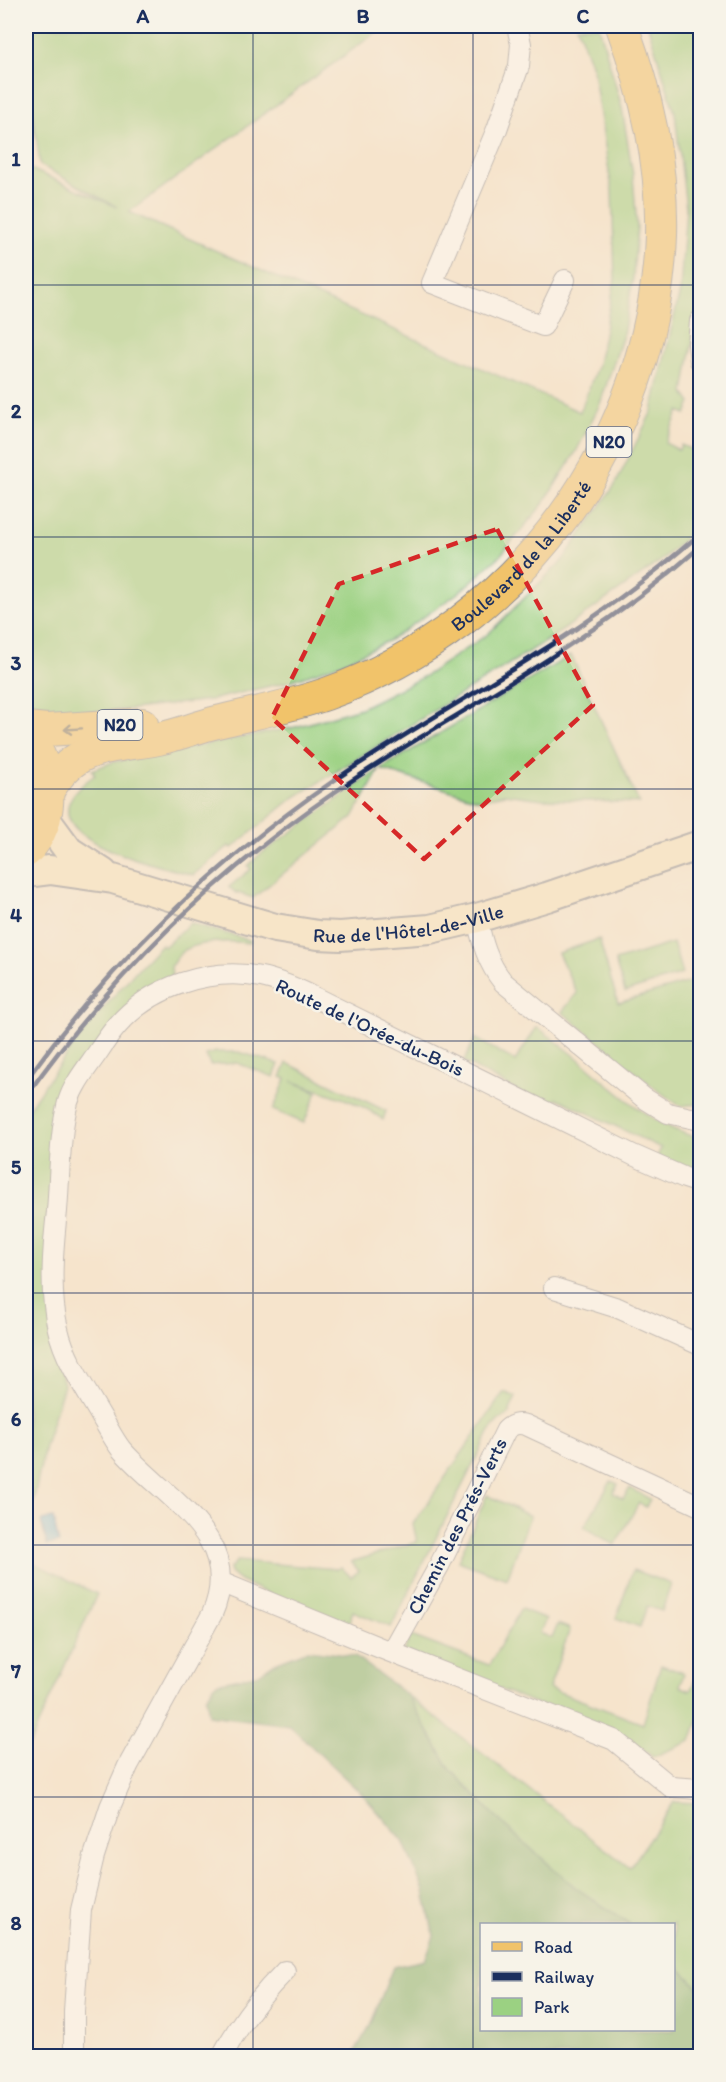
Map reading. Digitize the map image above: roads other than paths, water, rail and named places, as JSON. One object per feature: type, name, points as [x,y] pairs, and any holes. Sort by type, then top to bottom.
[{"type":"main road","name":"Boulevard de la Liberté","points":[[45,805],[58,775],[72,761],[97,749],[141,742],[182,733],[215,722],[266,712],[327,694],[374,674],[423,647],[479,608],[507,583],[553,532],[595,470],[630,394],[643,354],[658,276],[660,243],[656,153],[641,86],[622,26]]},
{"type":"main road","name":"Boulevard de la Liberté","points":[[26,728],[47,730],[215,722]]},
{"type":"main road","points":[[26,734],[37,750],[41,761],[46,781],[45,805]]},
{"type":"main road","name":"N20","points":[[26,851],[36,839],[45,805]]},
{"type":"main road","name":"Rue de l'Hôtel-de-Ville","points":[[45,805],[69,851],[113,879]]},
{"type":"main road","name":"Rue de l'Hôtel-de-Ville","points":[[26,873],[50,870],[113,879],[260,924],[318,936],[340,936],[430,929],[477,918],[547,897],[700,845]]},
{"type":"street","points":[[517,26],[521,44],[519,66],[497,129],[432,283],[543,326],[565,280]]},
{"type":"street","points":[[700,321],[698,344],[700,361]]},
{"type":"street","points":[[477,918],[486,954],[493,969],[503,982],[644,1098],[668,1113],[700,1120]]},
{"type":"street","name":"Route de l'Orée-du-Bois","points":[[220,1582],[218,1557],[209,1539],[186,1510],[171,1499],[120,1448],[69,1360],[58,1328],[53,1283],[54,1237],[63,1128],[68,1101],[77,1083],[117,1025],[139,1006],[177,984],[203,977],[240,974],[283,983],[623,1150],[700,1183]]},
{"type":"street","points":[[554,1288],[618,1308],[700,1345]]},
{"type":"street","name":"Chemin des Prés-Verts","points":[[391,1652],[439,1566],[506,1430],[512,1425],[518,1423],[526,1425],[700,1506]]},
{"type":"street","points":[[74,2056],[74,2011],[81,1910],[94,1856],[110,1806],[128,1766],[212,1614],[217,1602],[220,1582],[614,1740],[671,1787],[700,1789]]},
{"type":"street","points":[[222,2056],[237,2029],[261,1995],[285,1971]]},
{"type":"water","points":[[53,1518],[59,1543],[47,1545],[41,1521]]},
{"type":"railway","points":[[26,1080],[58,1038],[127,957],[165,919],[244,848],[329,784],[582,625],[700,534]]},
{"type":"railway","points":[[26,1096],[58,1052],[129,970],[167,931],[247,858],[290,824],[365,772],[517,679],[593,629],[640,596],[700,547]]}]
